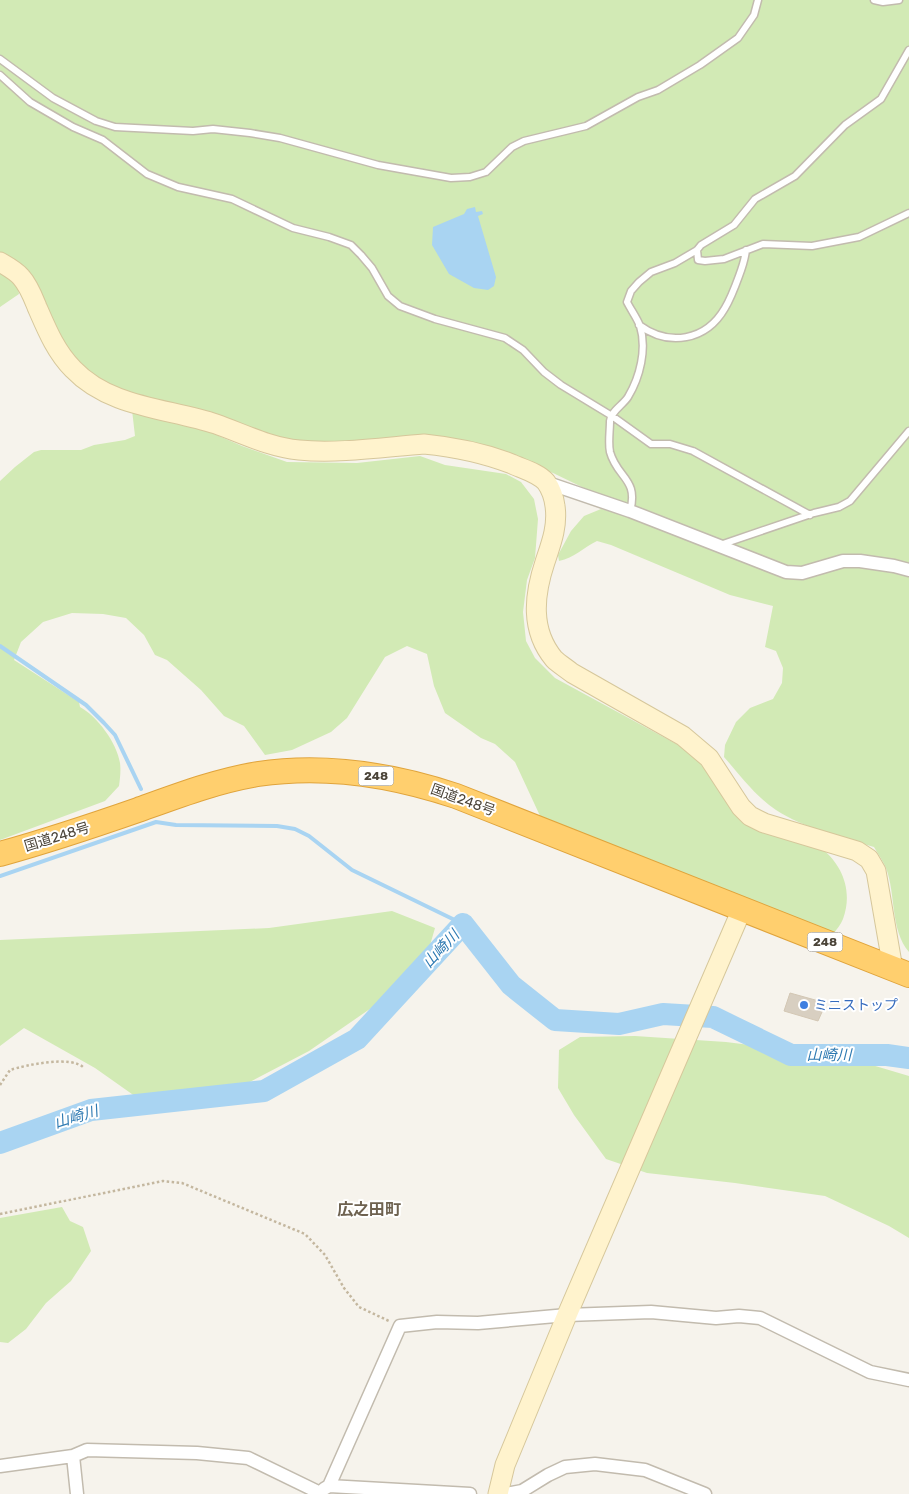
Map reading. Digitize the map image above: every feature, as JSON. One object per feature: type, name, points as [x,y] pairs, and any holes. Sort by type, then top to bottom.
[{"type":"highway","name":"国道248号","points":[[0,854],[61,837],[208,786],[258,774],[312,770],[340,771],[397,779],[456,796],[901,972]]},
{"type":"street","points":[[0,262],[21,276],[58,352],[73,370],[104,393],[123,400],[214,424],[281,448],[319,451],[424,444],[458,448],[503,461],[531,472],[545,482],[630,511],[786,572],[802,573],[843,561],[860,561],[909,570]]},
{"type":"street","points":[[545,482],[553,496],[556,514],[552,541],[539,583],[536,620],[544,644],[555,660],[572,673],[683,736],[699,748],[710,758],[741,807],[750,816],[764,823],[857,851],[869,859],[876,871],[901,972]]},
{"type":"street","points":[[498,1494],[505,1465],[567,1316],[742,909]]},
{"type":"street","points":[[321,1490],[400,1326],[437,1322],[478,1323],[651,1312],[716,1318],[739,1316],[760,1318],[870,1372],[909,1380]]},
{"type":"street","points":[[0,1466],[72,1456],[87,1450],[197,1453],[248,1458],[321,1490],[470,1494]]},
{"type":"street","points":[[72,1456],[77,1494]]},
{"type":"street","points":[[506,1494],[522,1491],[565,1467],[595,1464],[645,1470],[705,1494]]},
{"type":"lane","points":[[0,59],[53,98],[96,121],[115,127],[213,129],[250,133],[280,138],[378,165],[450,178],[470,177],[486,172],[512,147],[524,141],[586,126],[638,97],[658,90],[693,69],[738,38],[754,15],[758,0]]},
{"type":"lane","points":[[874,0],[883,2],[899,0]]},
{"type":"lane","points":[[630,511],[633,496],[632,489],[610,451],[609,437],[611,418],[628,397],[640,367],[642,339],[639,325],[628,302],[632,291],[638,282],[651,272],[675,263],[734,225],[761,194],[794,176],[845,125],[881,99],[909,50]]},
{"type":"lane","points":[[0,75],[30,102],[73,128],[103,140],[147,174],[178,186],[239,202],[293,228],[330,237],[351,245],[372,268],[388,296],[400,306],[435,319],[505,338],[524,350],[544,372],[651,444],[670,444],[693,450],[810,515]]},
{"type":"lane","points":[[697,250],[697,257],[701,262],[724,260],[763,244],[812,246],[860,237],[909,213]]},
{"type":"lane","points":[[639,325],[649,333],[674,339],[695,335],[713,324],[725,310],[734,290],[746,250]]},
{"type":"lane","points":[[720,546],[839,507],[850,501],[909,431]]},
{"type":"path","points":[[0,1085],[10,1070],[23,1066],[60,1062],[76,1063],[84,1068]]},
{"type":"path","points":[[0,1214],[163,1181],[182,1183],[305,1234],[325,1255],[344,1288],[359,1307],[400,1326]]},
{"type":"green space","points":[[0,0],[909,0],[909,567],[895,563],[790,569],[613,502],[553,473],[509,455],[285,440],[114,389],[80,367],[0,254]]},
{"type":"green space","points":[[0,272],[15,283],[19,294],[0,307]]},
{"type":"green space","points":[[132,410],[205,430],[287,462],[357,463],[420,456],[445,465],[506,474],[521,482],[534,499],[538,519],[535,558],[527,580],[523,612],[526,641],[535,658],[555,678],[680,746],[701,764],[729,804],[821,848],[829,855],[835,862],[844,880],[847,899],[842,921],[834,933],[541,818],[515,762],[495,744],[481,738],[445,713],[434,686],[427,654],[407,646],[385,657],[347,718],[331,732],[292,750],[265,755],[244,726],[224,716],[201,690],[167,660],[155,655],[144,635],[126,618],[103,614],[72,613],[43,622],[21,642],[14,660],[79,702],[80,707],[99,723],[111,739],[118,755],[120,763],[119,786],[105,801],[0,840],[0,481],[34,452],[41,450],[81,450],[94,445],[125,440],[135,436]]},
{"type":"green space","points":[[601,509],[632,517],[785,575],[845,564],[909,574],[909,952],[903,943],[896,923],[886,868],[874,847],[811,827],[776,810],[755,792],[724,757],[725,745],[736,722],[750,708],[773,699],[782,683],[783,668],[776,651],[765,647],[773,606],[730,595],[611,545],[597,541],[559,561],[558,555],[571,531],[584,516]]},
{"type":"green space","points":[[392,911],[435,928],[422,973],[309,1051],[244,1085],[156,1111],[95,1068],[24,1028],[0,1046],[0,940],[269,928]]},
{"type":"green space","points":[[635,1036],[726,1042],[845,1057],[909,1076],[909,1238],[889,1226],[825,1196],[647,1173],[606,1159],[574,1115],[558,1088],[559,1050],[580,1037]]},
{"type":"green space","points":[[62,1207],[70,1221],[83,1227],[91,1251],[71,1281],[46,1303],[26,1329],[8,1343],[0,1342],[0,1218]]},
{"type":"water","points":[[475,207],[476,212],[482,211],[483,214],[478,216],[496,277],[494,286],[488,290],[474,288],[449,274],[432,245],[433,227],[464,214],[467,209]]},
{"type":"building","points":[[790,993],[826,1003],[818,1021],[784,1011]]},
{"type":"waterway","points":[[0,646],[86,705],[104,723],[115,735],[141,789]]},
{"type":"waterway","points":[[0,876],[156,822],[176,825],[277,826],[295,829],[309,836],[352,870],[463,924]]},
{"type":"waterway","name":"山崎川","points":[[0,1143],[91,1110],[264,1091],[357,1039],[463,924],[511,985],[555,1020],[619,1024],[663,1014],[713,1017],[791,1055],[887,1055],[909,1058]]},
{"type":"place","name":"ミニストップ","points":[[804,1005]]},
{"type":"district","name":"広之田町","points":[[369,1209]]}]
